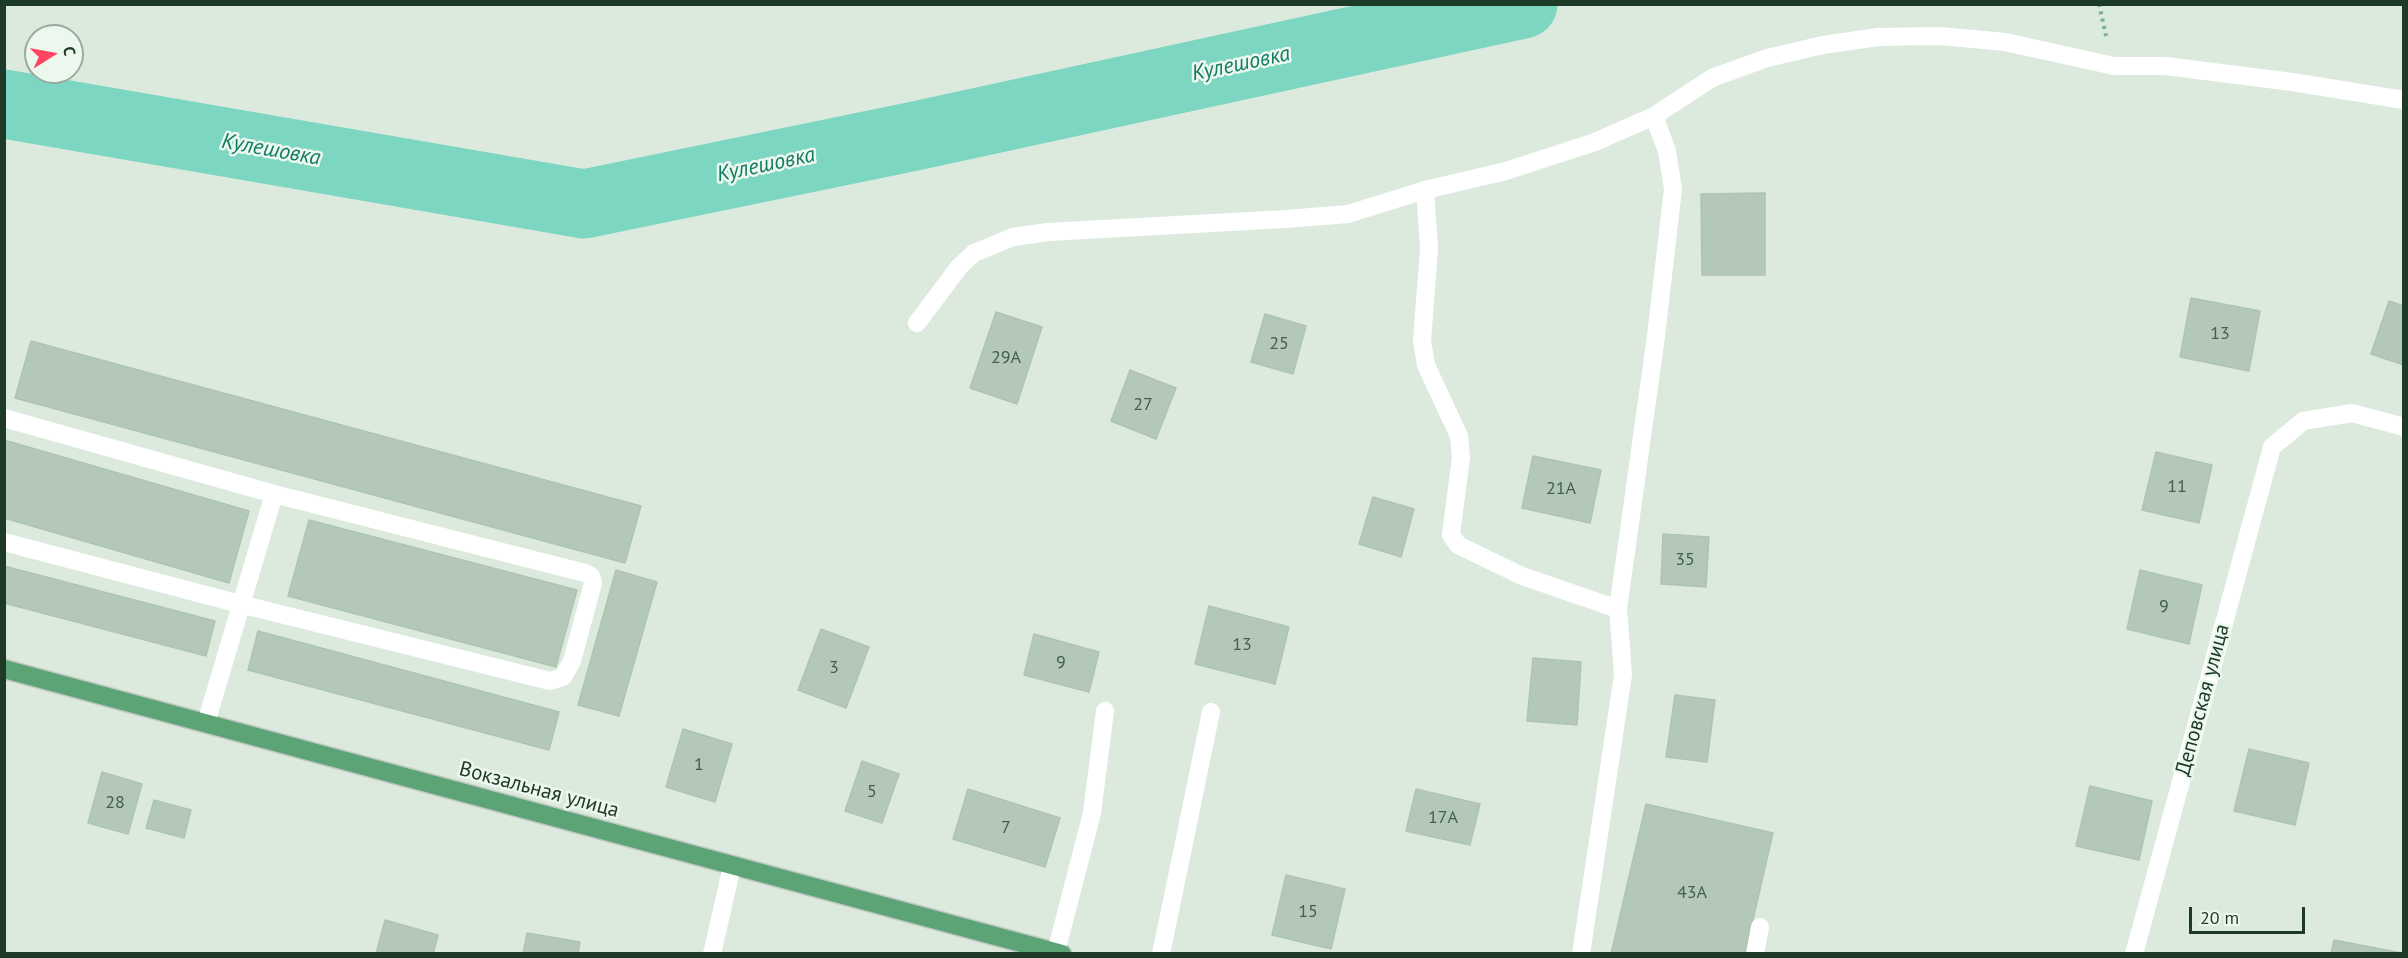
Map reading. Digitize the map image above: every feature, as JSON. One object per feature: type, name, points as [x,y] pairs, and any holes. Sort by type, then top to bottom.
[{"type":"main road","name":"Вокзальная улица","points":[[4,669],[1059,953]]},
{"type":"street","points":[[917,323],[959,267],[974,253],[1013,237],[1048,231],[1275,220],[1348,214],[1425,190],[1506,171],[1595,142],[1654,116],[1712,78],[1767,58],[1823,45],[1878,37],[1920,36],[2005,42],[2114,66],[2178,68],[2292,82],[2403,100]]},
{"type":"street","points":[[1581,954],[1623,675],[1618,609],[1656,336],[1673,189],[1667,151],[1654,116]]},
{"type":"street","points":[[1425,190],[1429,249],[1422,341],[1426,365],[1459,436],[1461,457],[1451,535],[1458,545],[1522,576],[1618,609]]},
{"type":"street","name":"Деповская улица","points":[[2134,954],[2272,447],[2303,421],[2352,413],[2403,427]]},
{"type":"street","points":[[4,418],[274,494],[585,573],[591,576],[593,583],[572,661],[563,677],[550,681],[240,604],[4,542]]},
{"type":"street","points":[[206,723],[274,494]]},
{"type":"street","points":[[1059,953],[1092,813],[1105,711]]},
{"type":"street","points":[[1161,954],[1211,712]]},
{"type":"street","points":[[712,954],[732,866]]},
{"type":"street","points":[[1755,954],[1760,927]]},
{"type":"building","points":[[1765,193],[1765,275],[1702,275],[1701,194]]},
{"type":"building","points":[[2191,298],[2260,311],[2249,371],[2180,357]]},
{"type":"building","points":[[2389,301],[2404,306],[2404,365],[2371,354]]},
{"type":"building","points":[[996,312],[1042,327],[1017,404],[970,388]]},
{"type":"building","points":[[1265,314],[1306,326],[1293,374],[1251,362]]},
{"type":"building","points":[[31,341],[641,506],[625,563],[15,398]]},
{"type":"building","points":[[1130,370],[1176,388],[1156,439],[1111,421]]},
{"type":"building","points":[[4,440],[249,511],[229,583],[4,518]]},
{"type":"building","points":[[2156,452],[2212,465],[2199,523],[2142,510]]},
{"type":"building","points":[[1533,456],[1601,470],[1590,523],[1522,508]]},
{"type":"building","points":[[1373,497],[1414,509],[1401,557],[1359,544]]},
{"type":"building","points":[[309,520],[577,590],[556,667],[288,596]]},
{"type":"building","points":[[1663,534],[1709,537],[1706,587],[1661,584]]},
{"type":"building","points":[[4,566],[215,621],[206,656],[4,603]]},
{"type":"building","points":[[616,570],[657,582],[619,716],[578,705]]},
{"type":"building","points":[[2140,570],[2202,585],[2189,644],[2127,629]]},
{"type":"building","points":[[1209,606],[1289,627],[1275,684],[1195,664]]},
{"type":"building","points":[[821,629],[869,647],[846,708],[798,690]]},
{"type":"building","points":[[258,631],[559,712],[549,750],[248,670]]},
{"type":"building","points":[[1034,634],[1099,652],[1089,692],[1024,675]]},
{"type":"building","points":[[1533,658],[1581,662],[1577,725],[1527,721]]},
{"type":"building","points":[[1675,695],[1715,700],[1707,762],[1666,757]]},
{"type":"building","points":[[683,729],[732,744],[715,802],[666,787]]},
{"type":"building","points":[[2249,749],[2309,763],[2295,825],[2234,811]]},
{"type":"building","points":[[862,761],[899,774],[882,823],[845,811]]},
{"type":"building","points":[[102,772],[142,784],[128,834],[88,823]]},
{"type":"building","points":[[2090,786],[2152,801],[2139,860],[2076,846]]},
{"type":"building","points":[[968,789],[1060,818],[1045,867],[953,839]]},
{"type":"building","points":[[1416,789],[1480,804],[1470,845],[1406,831]]},
{"type":"building","points":[[154,800],[191,810],[184,838],[146,828]]},
{"type":"building","points":[[1646,804],[1773,833],[1745,954],[1611,954]]},
{"type":"building","points":[[1286,875],[1345,889],[1331,949],[1272,935]]},
{"type":"building","points":[[385,920],[438,935],[433,954],[376,954]]},
{"type":"building","points":[[527,933],[580,942],[578,954],[523,954]]},
{"type":"building","points":[[2334,940],[2402,953],[2402,954],[2331,954]]},
{"type":"waterway","name":"Кулешовка","points":[[4,104],[584,204],[915,136],[1523,4]]}]
